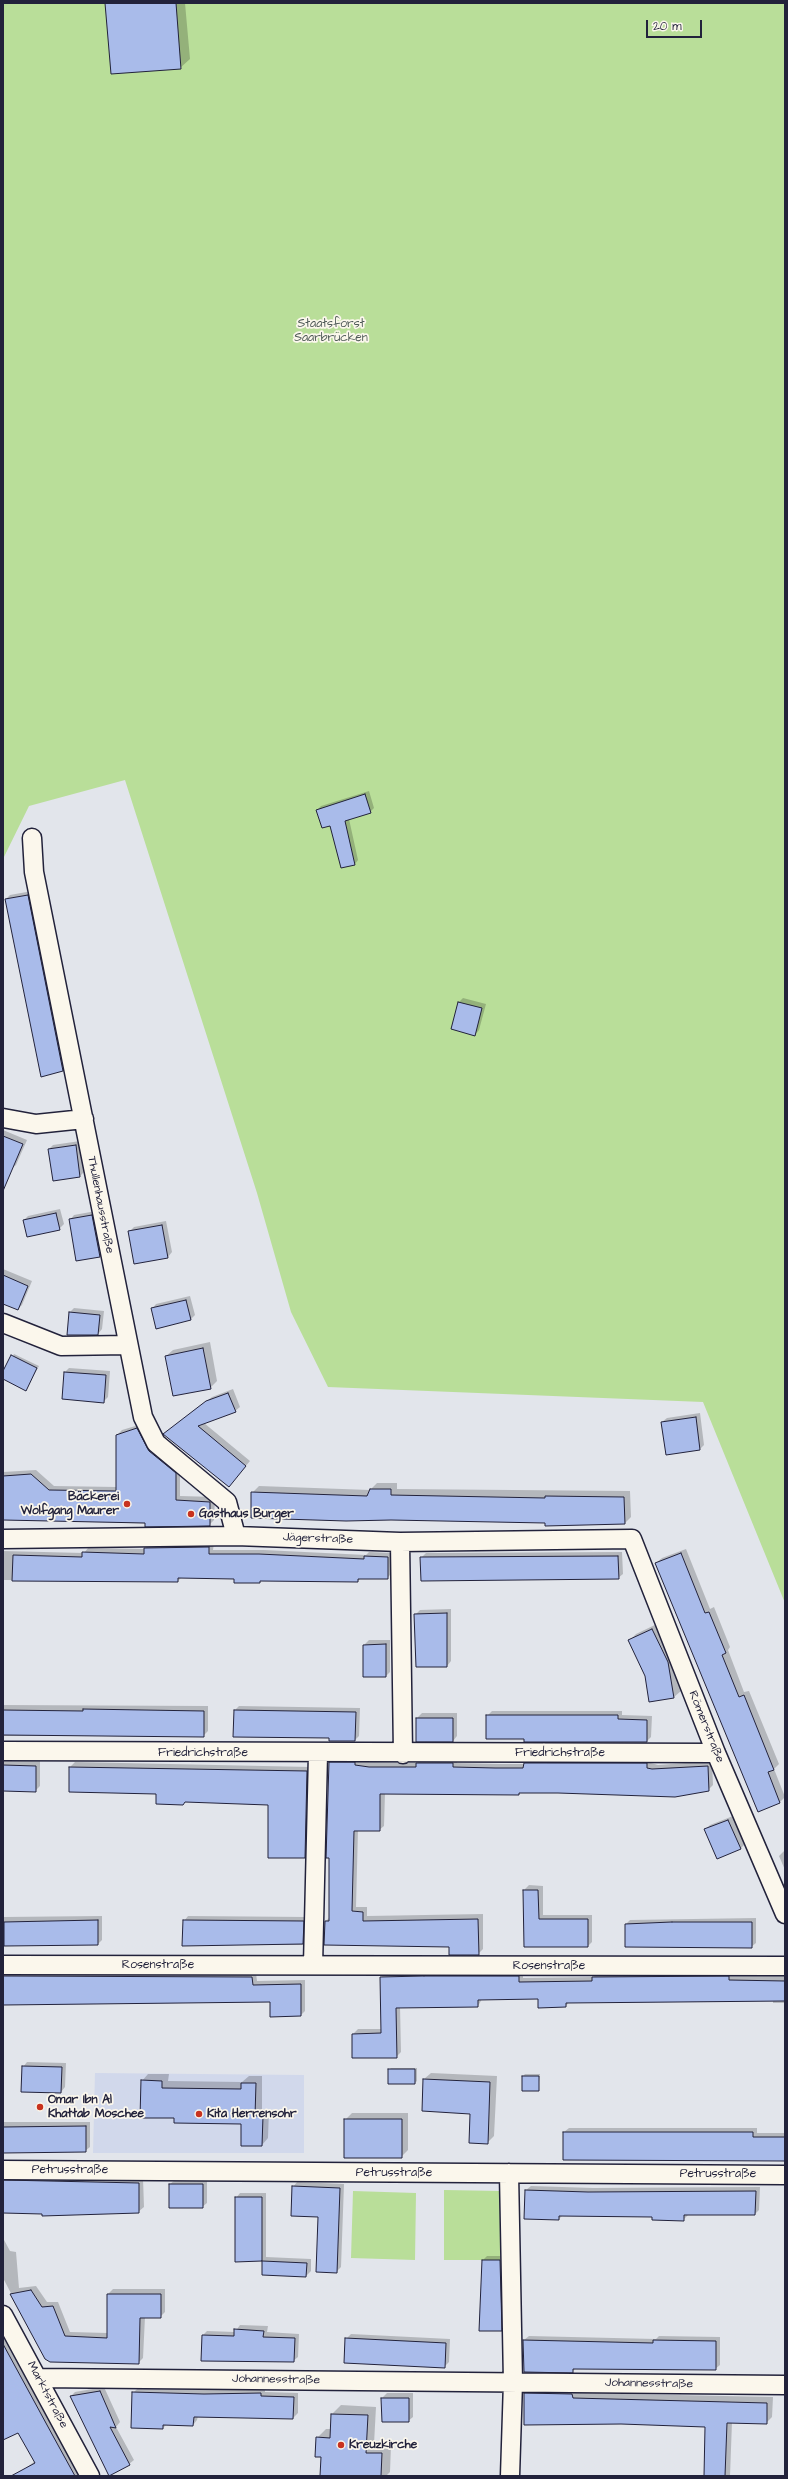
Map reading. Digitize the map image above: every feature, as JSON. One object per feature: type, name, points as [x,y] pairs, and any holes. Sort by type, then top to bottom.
[{"type":"street","name":"Thullenhausstraße","points":[[32,838],[34,872],[84,1119],[127,1345],[143,1417],[156,1443],[227,1502],[236,1536]]},
{"type":"street","points":[[3,1118],[36,1124],[84,1119]]},
{"type":"street","points":[[3,1323],[61,1346],[127,1345]]},
{"type":"street","name":"Jägerstraße","points":[[3,1539],[236,1536],[400,1542],[632,1539]]},
{"type":"street","name":"Römerstraße","points":[[632,1539],[716,1753],[785,1914]]},
{"type":"street","points":[[400,1542],[403,1754]]},
{"type":"street","name":"Friedrichstraße","points":[[3,1751],[318,1754],[716,1753]]},
{"type":"street","points":[[313,1965],[318,1754]]},
{"type":"street","name":"Rosenstraße","points":[[3,1965],[785,1966]]},
{"type":"street","name":"Petrusstraße","points":[[3,2170],[785,2175]]},
{"type":"street","points":[[509,2173],[513,2382],[510,2476]]},
{"type":"street","name":"Marktstraße","points":[[3,2314],[39,2378],[90,2476]]},
{"type":"street","name":"Johannesstraße","points":[[39,2378],[785,2385]]},
{"type":"shaded area","name":"Kita Herrensohr","points":[[95,2073],[304,2075],[304,2153],[93,2153]]},
{"type":"green space","name":"Staatsforst Saarbrücken","points":[[3,3],[785,3],[785,1603],[703,1402],[328,1387],[291,1312],[257,1193],[125,780],[29,806],[3,859]]},
{"type":"green space","points":[[444,2190],[500,2191],[500,2260],[444,2260]]},
{"type":"green space","points":[[353,2191],[416,2193],[415,2260],[351,2258]]},
{"type":"building","points":[[105,3],[176,3],[181,69],[111,74]]},
{"type":"building","points":[[365,794],[371,813],[345,821],[355,865],[341,868],[330,826],[322,828],[316,810]]},
{"type":"building","points":[[28,895],[63,1071],[41,1077],[5,899]]},
{"type":"building","points":[[458,1002],[482,1008],[475,1036],[451,1029]]},
{"type":"building","points":[[3,1136],[23,1144],[3,1191]]},
{"type":"building","points":[[76,1145],[80,1177],[53,1181],[48,1149]]},
{"type":"building","points":[[56,1213],[60,1230],[27,1237],[23,1220]]},
{"type":"building","points":[[92,1215],[100,1257],[76,1261],[69,1219]]},
{"type":"building","points":[[162,1225],[168,1258],[134,1264],[128,1231]]},
{"type":"building","points":[[3,1275],[28,1286],[18,1310],[3,1304]]},
{"type":"building","points":[[186,1300],[191,1320],[156,1329],[151,1308]]},
{"type":"building","points":[[69,1312],[100,1315],[98,1335],[67,1335]]},
{"type":"building","points":[[203,1348],[211,1389],[173,1396],[165,1356]]},
{"type":"building","points":[[11,1355],[37,1368],[26,1391],[3,1379],[3,1371]]},
{"type":"building","points":[[64,1372],[106,1375],[104,1403],[62,1399]]},
{"type":"building","points":[[228,1393],[236,1412],[198,1426],[246,1466],[229,1487],[163,1434],[206,1401]]},
{"type":"building","points":[[696,1417],[700,1450],[666,1455],[661,1422]]},
{"type":"building","points":[[137,1428],[149,1451],[176,1473],[176,1500],[210,1502],[210,1526],[145,1527],[145,1523],[3,1520],[3,1476],[31,1474],[49,1490],[116,1491],[116,1435]]},
{"type":"building","points":[[370,1489],[391,1489],[391,1495],[545,1498],[545,1496],[624,1497],[625,1524],[545,1526],[545,1523],[391,1520],[346,1521],[251,1518],[251,1492],[367,1496]]},
{"type":"building","points":[[209,1547],[209,1554],[259,1554],[364,1559],[364,1556],[388,1557],[388,1579],[358,1579],[358,1582],[260,1581],[260,1583],[234,1583],[234,1579],[178,1578],[178,1582],[12,1581],[13,1555],[82,1557],[82,1552],[144,1554],[144,1548]]},
{"type":"building","points":[[681,1553],[705,1613],[709,1612],[726,1653],[722,1655],[739,1697],[744,1695],[774,1770],[768,1772],[780,1803],[758,1812],[655,1563]]},
{"type":"building","points":[[618,1556],[619,1579],[421,1581],[420,1557]]},
{"type":"building","points":[[447,1613],[447,1667],[416,1667],[414,1614]]},
{"type":"building","points":[[652,1629],[668,1662],[674,1698],[649,1702],[645,1676],[628,1640]]},
{"type":"building","points":[[386,1644],[386,1677],[363,1677],[363,1645]]},
{"type":"building","points":[[83,1709],[204,1711],[204,1737],[3,1735],[3,1710],[83,1711]]},
{"type":"building","points":[[234,1710],[356,1712],[355,1741],[329,1741],[329,1738],[233,1737]]},
{"type":"building","points":[[486,1715],[618,1715],[618,1719],[647,1720],[647,1742],[524,1742],[524,1739],[486,1739]]},
{"type":"building","points":[[416,1718],[453,1718],[453,1742],[416,1742]]},
{"type":"building","points":[[329,1762],[355,1762],[355,1765],[369,1767],[416,1767],[416,1763],[453,1763],[453,1767],[495,1768],[523,1768],[524,1763],[647,1763],[647,1768],[652,1769],[708,1766],[709,1791],[675,1797],[558,1793],[519,1793],[519,1795],[380,1794],[380,1831],[354,1831],[352,1911],[363,1912],[363,1921],[478,1919],[479,1955],[449,1955],[449,1947],[324,1945],[325,1921],[329,1921],[329,1858],[326,1858]]},
{"type":"building","points":[[3,1765],[36,1766],[36,1792],[3,1791]]},
{"type":"building","points":[[69,1767],[307,1771],[305,1858],[268,1858],[268,1805],[185,1802],[183,1805],[156,1804],[156,1794],[69,1792]]},
{"type":"building","points":[[728,1820],[741,1849],[717,1859],[704,1829]]},
{"type":"building","points":[[523,1890],[538,1890],[539,1919],[588,1919],[588,1947],[524,1947]]},
{"type":"building","points":[[98,1920],[98,1945],[4,1946],[4,1922]]},
{"type":"building","points":[[183,1920],[304,1921],[303,1944],[182,1946]]},
{"type":"building","points":[[672,1922],[752,1922],[752,1948],[625,1947],[625,1924]]},
{"type":"building","points":[[3,1976],[252,1977],[253,1985],[301,1984],[301,2016],[270,2017],[270,2002],[3,2005]]},
{"type":"building","points":[[519,1976],[519,1982],[592,1981],[592,1977],[729,1976],[729,1980],[785,1981],[785,2001],[566,2003],[566,2007],[538,2008],[538,1999],[478,2000],[478,2007],[396,2008],[397,2058],[352,2058],[352,2034],[381,2033],[380,1977]]},
{"type":"building","points":[[22,2066],[62,2067],[61,2093],[21,2092]]},
{"type":"building","points":[[388,2069],[415,2069],[415,2084],[388,2084]]},
{"type":"building","points":[[522,2076],[539,2076],[539,2091],[522,2091]]},
{"type":"building","points":[[423,2079],[490,2082],[488,2144],[469,2143],[470,2114],[422,2111]]},
{"type":"building","points":[[141,2080],[162,2081],[162,2088],[241,2089],[241,2083],[256,2083],[255,2116],[263,2116],[262,2146],[241,2146],[241,2124],[174,2123],[174,2118],[140,2118]]},
{"type":"building","points":[[344,2119],[402,2119],[402,2158],[344,2158]]},
{"type":"building","points":[[86,2126],[86,2152],[3,2153],[3,2127]]},
{"type":"building","points":[[563,2132],[753,2132],[753,2137],[785,2137],[785,2161],[563,2160]]},
{"type":"building","points":[[3,2180],[139,2183],[139,2213],[42,2216],[42,2214],[3,2213]]},
{"type":"building","points":[[169,2184],[203,2184],[203,2208],[169,2208]]},
{"type":"building","points":[[292,2186],[340,2188],[337,2273],[316,2272],[318,2217],[291,2216]]},
{"type":"building","points":[[525,2190],[588,2192],[756,2191],[755,2215],[684,2215],[684,2221],[652,2220],[652,2217],[559,2216],[559,2220],[524,2219]]},
{"type":"building","points":[[235,2197],[262,2197],[262,2261],[235,2262]]},
{"type":"building","points":[[482,2260],[500,2260],[502,2331],[479,2331]]},
{"type":"building","points":[[262,2261],[307,2263],[306,2277],[262,2275]]},
{"type":"building","points":[[31,2290],[42,2307],[53,2306],[65,2336],[107,2338],[107,2294],[161,2294],[161,2318],[140,2318],[139,2364],[50,2362],[45,2359],[10,2294]]},
{"type":"building","points":[[234,2329],[264,2331],[263,2337],[295,2338],[294,2362],[201,2361],[202,2335],[234,2336]]},
{"type":"building","points":[[345,2338],[446,2343],[445,2368],[344,2363]]},
{"type":"building","points":[[523,2340],[653,2343],[653,2340],[716,2341],[716,2370],[573,2369],[573,2373],[524,2372]]},
{"type":"building","points":[[3,2344],[75,2476],[11,2476],[35,2463],[18,2433],[3,2440]]},
{"type":"building","points":[[100,2391],[116,2428],[110,2427],[130,2465],[109,2476],[70,2396]]},
{"type":"building","points":[[132,2392],[204,2394],[261,2393],[261,2396],[294,2397],[293,2419],[194,2417],[193,2426],[163,2425],[163,2429],[131,2428]]},
{"type":"building","points":[[524,2393],[572,2394],[573,2398],[767,2403],[767,2424],[727,2423],[725,2476],[704,2476],[705,2427],[621,2424],[524,2425]]},
{"type":"building","points":[[381,2398],[409,2398],[409,2422],[382,2422]]},
{"type":"building","name":"Kreuzkirche","points":[[331,2414],[368,2415],[366,2453],[382,2453],[381,2476],[320,2476],[321,2457],[315,2457],[316,2437],[330,2438]]},
{"type":"place","name":"Bäckerei Wolfgang Maurer","points":[[127,1504]]},
{"type":"place","name":"Gasthaus Burger","points":[[191,1514]]},
{"type":"place","name":"Omar Ibn Al Khattab Moschee","points":[[40,2107]]},
{"type":"place","name":"Kita Herrensohr","points":[[199,2114]]},
{"type":"place","name":"Kreuzkirche","points":[[341,2445]]}]
